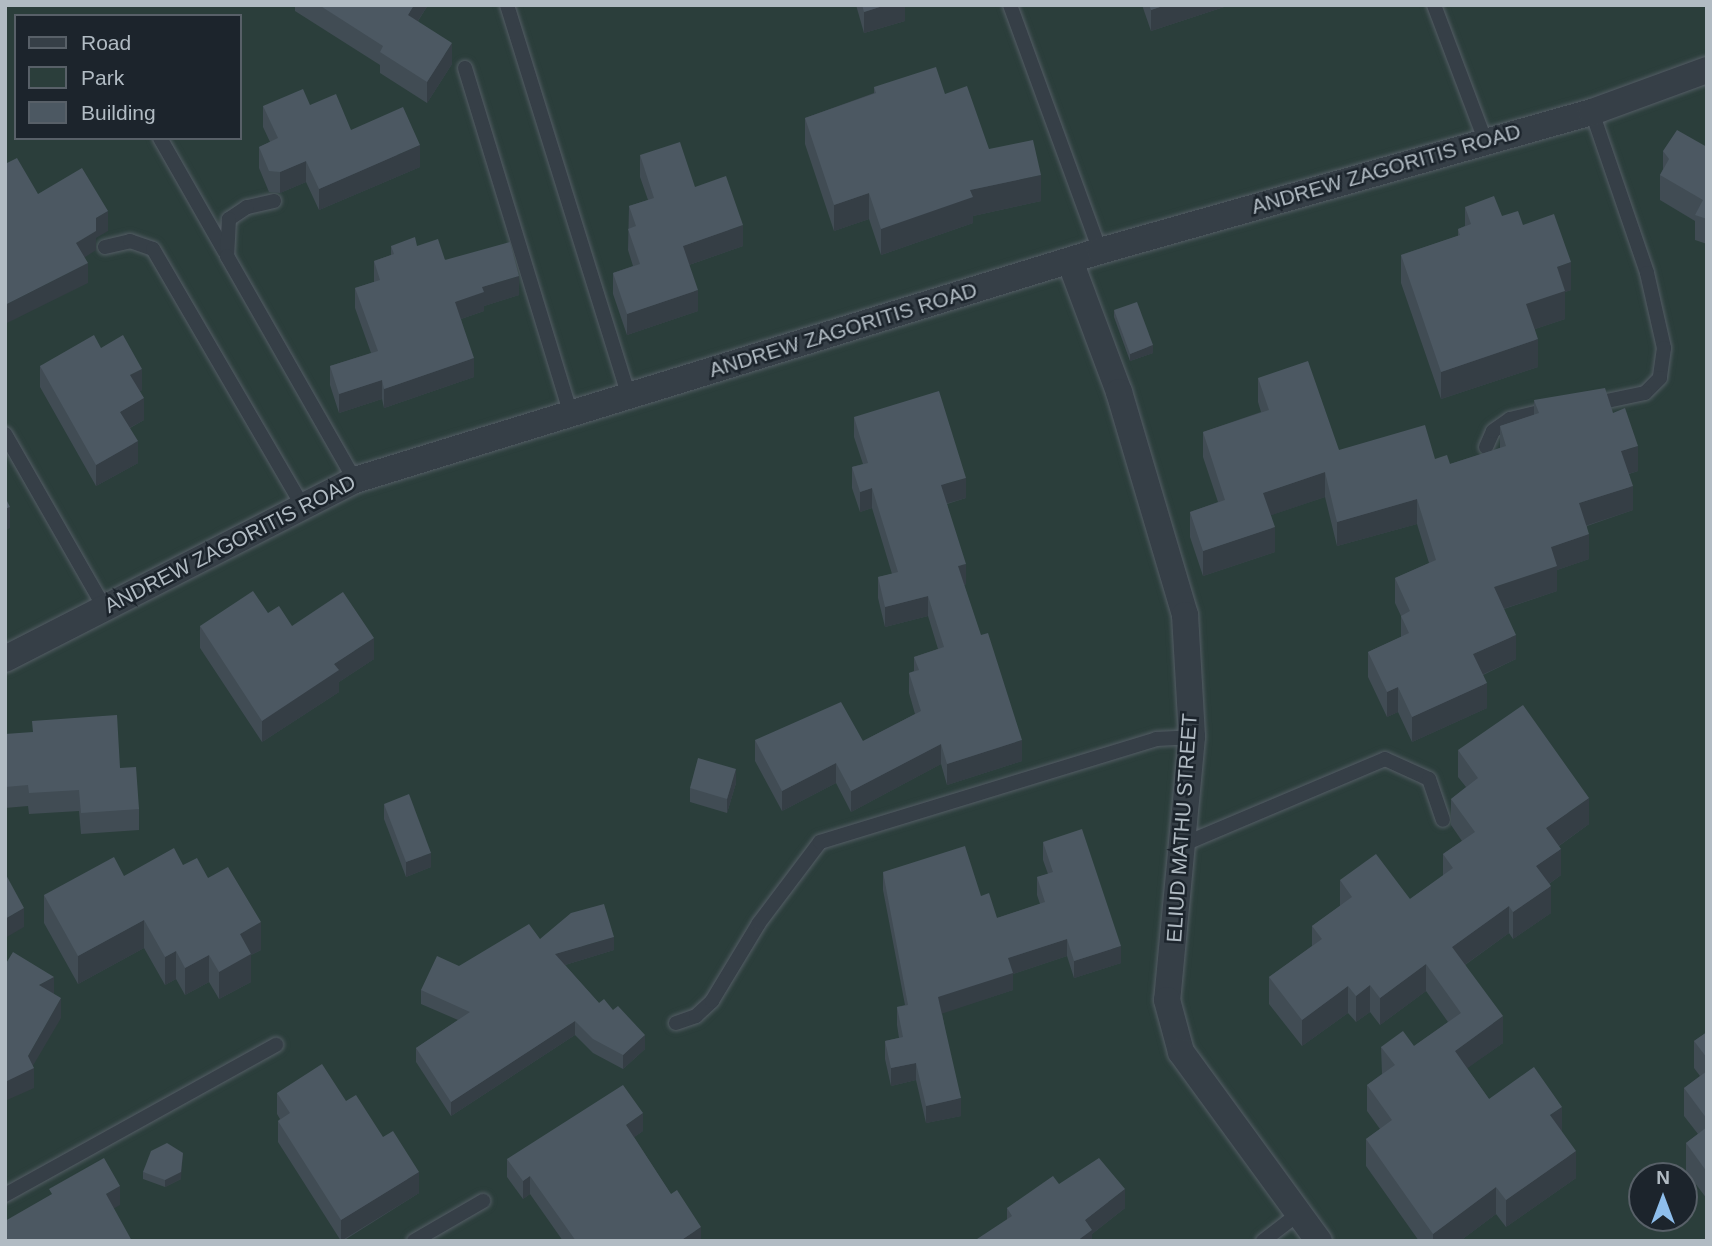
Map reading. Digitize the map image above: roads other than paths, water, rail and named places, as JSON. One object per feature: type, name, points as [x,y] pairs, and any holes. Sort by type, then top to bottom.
[{"type":"street","name":"ANDREW ZAGORITIS ROAD","points":[[5,659],[355,480],[1100,251],[1485,140],[1592,112],[1707,70]]},
{"type":"street","name":"ELIUD MATHU STREET","points":[[1070,261],[1119,392],[1185,615],[1192,737],[1184,844],[1167,1000],[1181,1052],[1307,1232]]},
{"type":"lane","points":[[507,5],[629,397]]},
{"type":"lane","points":[[1010,5],[1100,251]]},
{"type":"lane","points":[[1434,5],[1485,140]]},
{"type":"lane","points":[[465,68],[571,415]]},
{"type":"lane","points":[[1486,447],[1493,431],[1510,419],[1645,393],[1660,378],[1664,348],[1647,273],[1592,112]]},
{"type":"lane","points":[[161,140],[355,480]]},
{"type":"lane","points":[[227,256],[229,219],[247,207],[274,201]]},
{"type":"lane","points":[[105,247],[130,241],[153,249],[302,505]]},
{"type":"lane","points":[[5,434],[104,607]]},
{"type":"lane","points":[[676,1023],[696,1016],[712,1001],[759,923],[820,842],[1156,739],[1192,737]]},
{"type":"lane","points":[[1184,844],[1385,758],[1429,779],[1443,820]]},
{"type":"lane","points":[[5,1195],[276,1045]]},
{"type":"lane","points":[[414,1241],[483,1201]]},
{"type":"lane","points":[[1263,1241],[1307,1232]]}]
